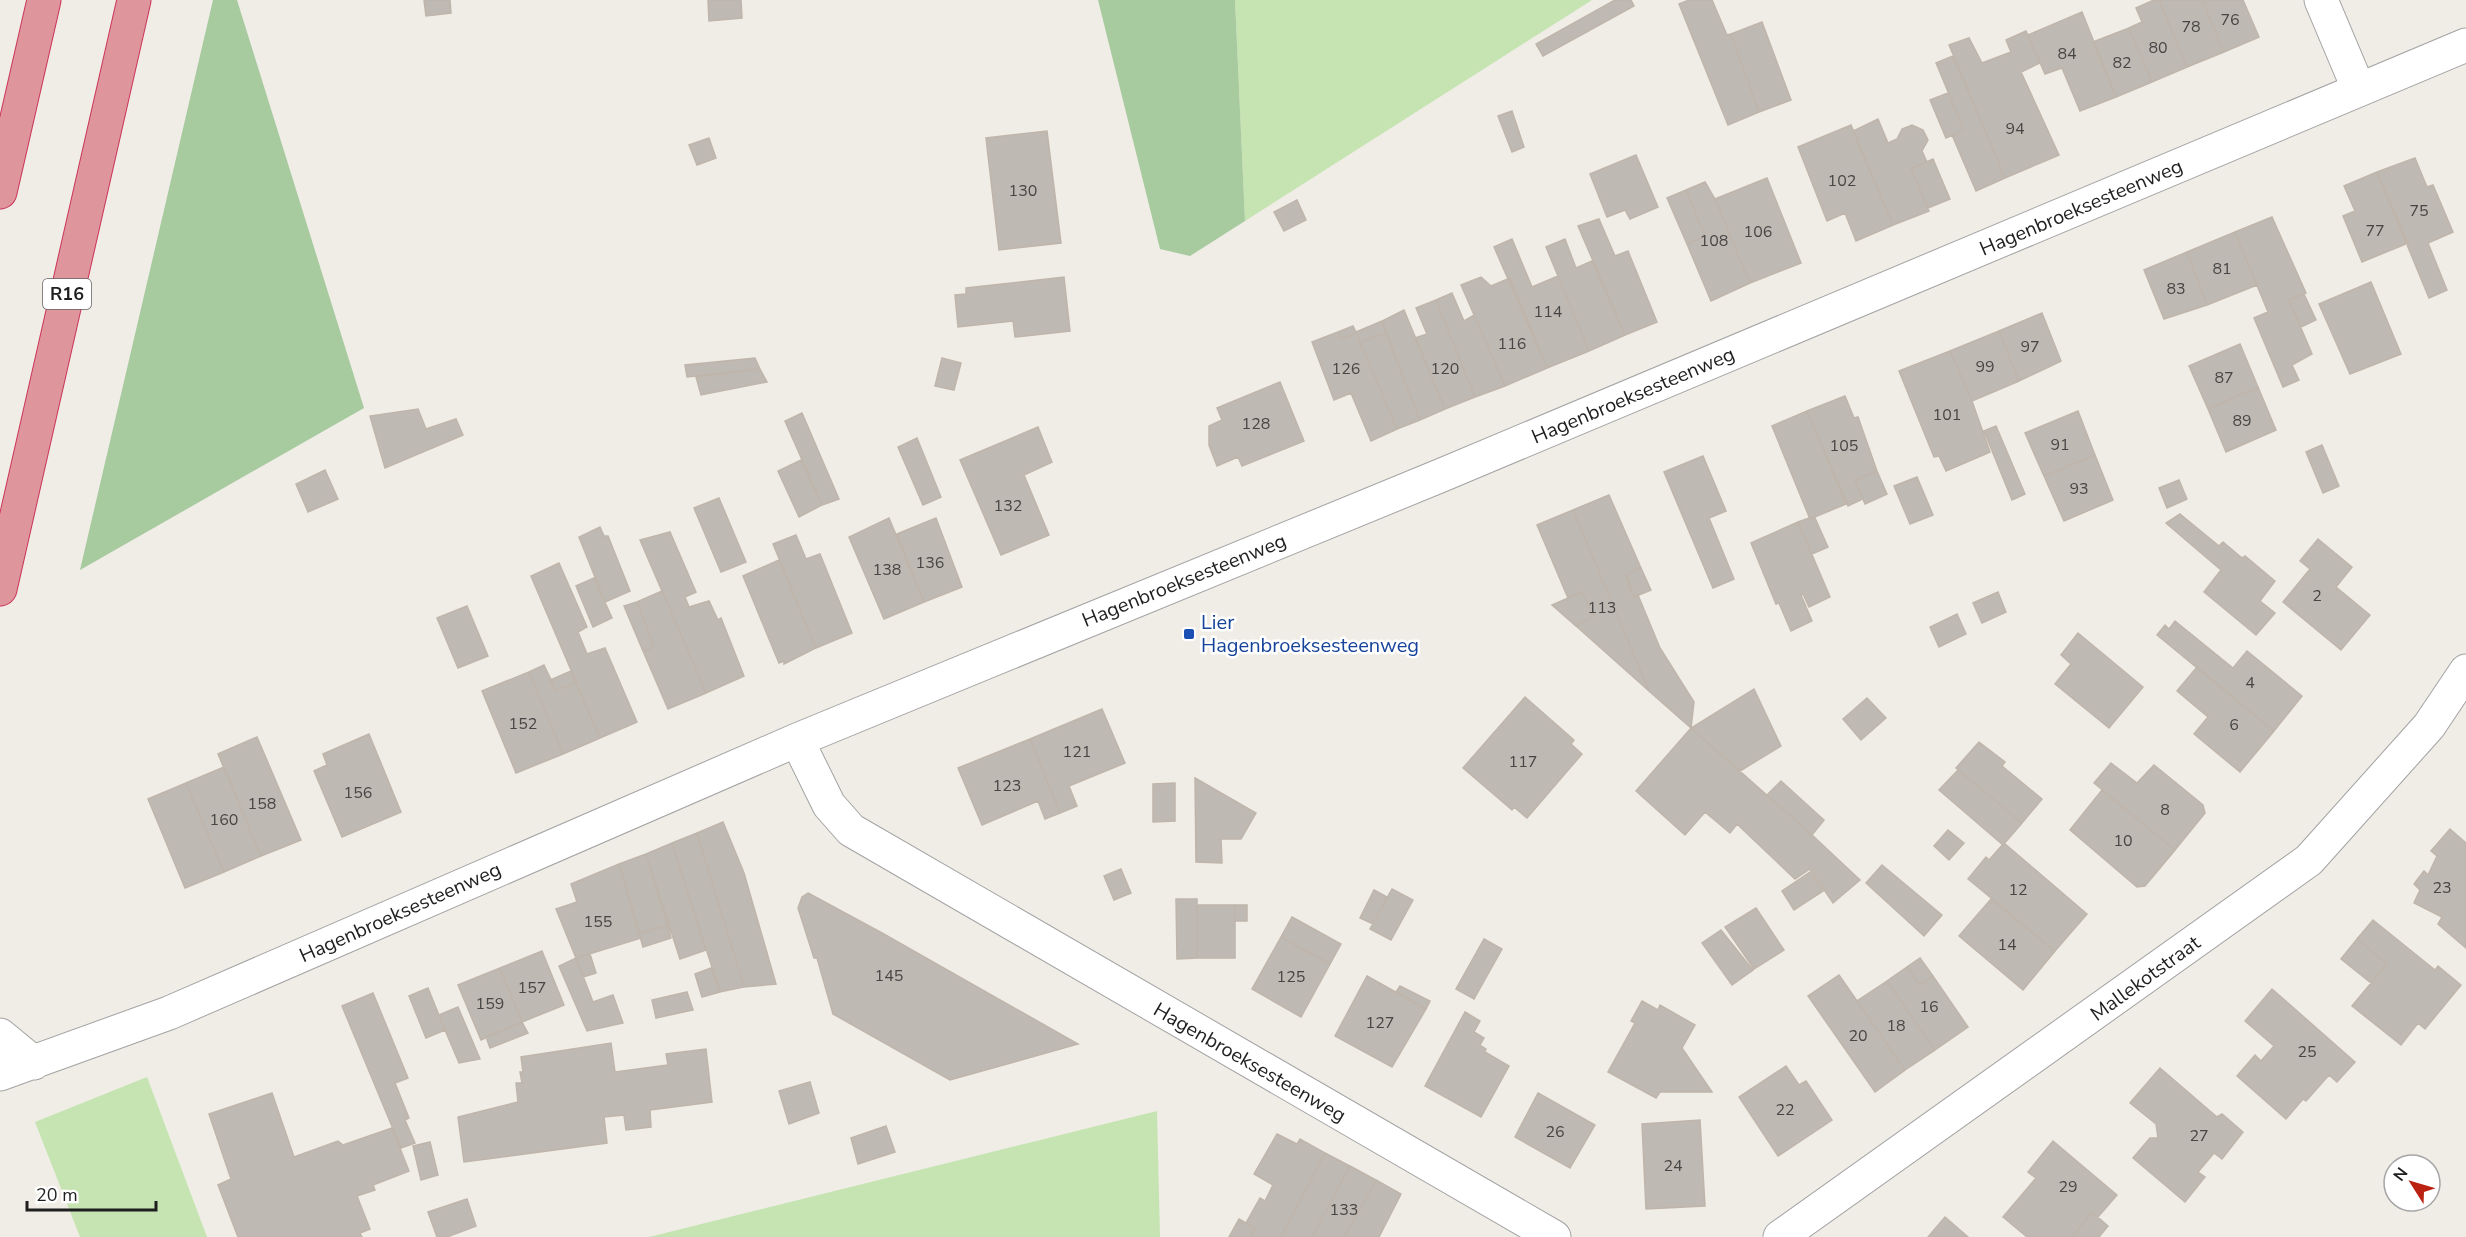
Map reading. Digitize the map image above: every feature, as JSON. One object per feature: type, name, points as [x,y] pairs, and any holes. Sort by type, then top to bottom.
[{"type":"highway","points":[[0,192],[44,0]]},
{"type":"highway","name":"R16","points":[[0,589],[134,0]]},
{"type":"street","points":[[2321,0],[2359,90]]},
{"type":"street","name":"Hagenbroeksesteenweg","points":[[0,1074],[169,1012],[797,740],[1442,475],[2466,45]]},
{"type":"street","name":"Mallekotstraat","points":[[1780,1237],[2309,860],[2429,726],[2466,671]]},
{"type":"street","name":"Hagenbroeksesteenweg","points":[[797,740],[829,805],[851,830],[1554,1237]]},
{"type":"street","points":[[0,1035],[34,1063]]},
{"type":"green space","points":[[213,0],[237,0],[364,408],[80,570]]},
{"type":"green space","points":[[1098,0],[1235,0],[1245,221],[1190,256],[1160,249]]},
{"type":"green space","points":[[1235,0],[1592,0],[1245,221]]},
{"type":"green space","points":[[147,1077],[207,1237],[80,1237],[35,1122]]},
{"type":"green space","points":[[1157,1111],[1160,1237],[649,1237]]},
{"type":"building","points":[[424,0],[450,0],[451,13],[426,16]]},
{"type":"building","points":[[708,0],[741,0],[742,18],[709,21]]},
{"type":"building","points":[[1615,0],[1631,0],[1634,6],[1543,56],[1536,44]]},
{"type":"building","points":[[1689,0],[1712,0],[1727,35],[1731,34],[1759,112],[1728,125],[1679,4]]},
{"type":"building","points":[[2159,0],[2187,67],[2152,82],[2129,28],[2142,22],[2136,8]]},
{"type":"building","points":[[2159,0],[2202,0],[2224,52],[2187,67]]},
{"type":"building","points":[[2202,0],[2243,0],[2259,37],[2224,52]]},
{"type":"building","points":[[2082,12],[2116,97],[2080,111],[2062,68],[2045,74],[2028,35]]},
{"type":"building","points":[[1762,22],[1791,100],[1759,112],[1731,34]]},
{"type":"building","points":[[2129,28],[2152,82],[2116,97],[2093,42]]},
{"type":"building","points":[[2026,31],[2040,63],[2021,72],[2059,155],[2005,178],[1949,45],[1969,38],[1982,63],[2011,52],[2006,40]]},
{"type":"building","points":[[1953,56],[2005,178],[1976,191],[1952,135],[1964,130],[1936,63]]},
{"type":"building","points":[[1948,93],[1964,130],[1946,138],[1930,100]]},
{"type":"building","points":[[1512,111],[1524,147],[1512,152],[1498,116]]},
{"type":"building","points":[[1878,119],[1888,143],[1897,139],[1902,129],[1912,125],[1923,130],[1928,140],[1922,151],[1927,162],[1911,169],[1929,211],[1893,225],[1853,131]]},
{"type":"building","points":[[1851,125],[1893,225],[1856,241],[1845,213],[1827,221],[1798,147]]},
{"type":"building","points":[[1047,131],[1061,243],[999,250],[986,138]]},
{"type":"building","points":[[709,138],[716,158],[697,165],[689,145]]},
{"type":"building","points":[[1636,155],[1658,207],[1630,219],[1625,210],[1607,217],[1590,174]]},
{"type":"building","points":[[2415,158],[2427,187],[2433,185],[2453,232],[2428,243],[2447,290],[2429,298],[2377,172]]},
{"type":"building","points":[[1933,159],[1950,199],[1928,208],[1911,169]]},
{"type":"building","points":[[2377,172],[2408,243],[2362,262],[2343,216],[2355,211],[2344,186]]},
{"type":"building","points":[[1767,178],[1801,263],[1750,283],[1715,199]]},
{"type":"building","points":[[1705,182],[1715,199],[1750,283],[1711,301],[1687,244],[1705,236],[1686,190]]},
{"type":"building","points":[[1686,190],[1705,236],[1687,244],[1667,198]]},
{"type":"building","points":[[1297,200],[1306,220],[1284,231],[1274,212]]},
{"type":"building","points":[[2272,217],[2306,293],[2289,300],[2312,354],[2292,365],[2299,380],[2283,387],[2254,318],[2268,312],[2235,232]]},
{"type":"building","points":[[1599,219],[1615,256],[1628,251],[1657,322],[1625,335],[1578,226]]},
{"type":"building","points":[[2235,232],[2257,285],[2207,305],[2187,252]]},
{"type":"building","points":[[1512,239],[1532,287],[1558,276],[1589,351],[1547,368],[1494,247]]},
{"type":"building","points":[[1565,239],[1576,268],[1592,261],[1625,335],[1589,351],[1546,247]]},
{"type":"building","points":[[2187,252],[2207,305],[2164,319],[2144,270]]},
{"type":"building","points":[[1064,277],[1070,331],[1015,337],[1013,321],[958,327],[955,295],[966,294],[966,288]]},
{"type":"building","points":[[1481,277],[1491,286],[1510,278],[1547,368],[1505,386],[1461,285]]},
{"type":"building","points":[[2371,282],[2401,354],[2350,374],[2319,304]]},
{"type":"building","points":[[1452,293],[1464,321],[1474,315],[1505,386],[1475,397],[1436,300]]},
{"type":"building","points":[[2304,294],[2316,320],[2301,327],[2289,300]]},
{"type":"building","points":[[1436,300],[1475,397],[1445,409],[1415,338],[1427,334],[1416,308]]},
{"type":"building","points":[[1404,310],[1445,409],[1420,420],[1382,321]]},
{"type":"building","points":[[2042,313],[2061,361],[2019,381],[1999,331]]},
{"type":"building","points":[[1382,321],[1386,333],[1360,342],[1356,333],[1341,339],[1338,332],[1353,326],[1356,332]]},
{"type":"building","points":[[1999,331],[2019,381],[1972,401],[1950,351]]},
{"type":"building","points":[[1338,332],[1341,339],[1356,333],[1397,429],[1371,441],[1351,393],[1334,400],[1312,342]]},
{"type":"building","points":[[1386,333],[1420,420],[1397,429],[1360,342]]},
{"type":"building","points":[[2240,344],[2258,387],[2208,409],[2189,366]]},
{"type":"building","points":[[1950,351],[1972,401],[1990,452],[1946,471],[1939,456],[1934,457],[1899,371]]},
{"type":"building","points":[[755,358],[760,369],[687,377],[685,365]]},
{"type":"building","points":[[942,358],[961,363],[954,390],[935,386]]},
{"type":"building","points":[[760,369],[767,382],[701,395],[696,377]]},
{"type":"building","points":[[1280,382],[1304,441],[1242,466],[1238,457],[1217,466],[1209,445],[1209,426],[1222,420],[1217,408]]},
{"type":"building","points":[[2258,387],[2276,430],[2226,452],[2208,409]]},
{"type":"building","points":[[1845,396],[1854,418],[1858,417],[1877,471],[1855,480],[1863,499],[1848,506],[1807,411]]},
{"type":"building","points":[[418,409],[426,429],[456,419],[463,435],[385,468],[370,416]]},
{"type":"building","points":[[1807,411],[1846,504],[1810,519],[1772,426]]},
{"type":"building","points":[[2078,411],[2095,455],[2044,476],[2025,433]]},
{"type":"building","points":[[802,413],[839,499],[822,505],[785,421]]},
{"type":"building","points":[[1996,426],[2025,494],[2012,500],[1984,431]]},
{"type":"building","points":[[1038,427],[1052,462],[1024,475],[1049,535],[1001,555],[960,460]]},
{"type":"building","points":[[917,438],[941,497],[923,505],[898,447]]},
{"type":"building","points":[[2322,445],[2339,486],[2323,493],[2306,452]]},
{"type":"building","points":[[2095,455],[2113,500],[2064,521],[2044,476]]},
{"type":"building","points":[[1703,456],[1726,511],[1709,518],[1734,579],[1713,588],[1664,472]]},
{"type":"building","points":[[801,460],[822,505],[799,517],[778,471]]},
{"type":"building","points":[[325,470],[338,499],[308,512],[296,484]]},
{"type":"building","points":[[1877,471],[1887,494],[1865,504],[1855,480]]},
{"type":"building","points":[[1917,477],[1933,515],[1910,524],[1894,486]]},
{"type":"building","points":[[2179,480],[2187,499],[2167,508],[2159,488]]},
{"type":"building","points":[[1609,495],[1641,568],[1626,574],[1629,587],[1634,597],[1638,595],[1660,648],[1694,702],[1691,728],[1649,691],[1573,510]]},
{"type":"building","points":[[719,498],[746,562],[721,572],[694,508]]},
{"type":"building","points":[[1573,510],[1649,691],[1576,626],[1594,616],[1582,592],[1568,598],[1537,525]]},
{"type":"building","points":[[2180,514],[2219,546],[2223,542],[2242,558],[2245,556],[2275,581],[2260,601],[2275,613],[2256,635],[2204,592],[2221,570],[2166,523]]},
{"type":"building","points":[[889,518],[924,602],[884,619],[849,537]]},
{"type":"building","points":[[936,518],[962,587],[924,602],[897,534]]},
{"type":"building","points":[[1815,518],[1828,547],[1812,554],[1798,522]]},
{"type":"building","points":[[1798,522],[1830,597],[1809,607],[1803,594],[1801,595],[1812,621],[1791,631],[1779,603],[1776,604],[1751,543]]},
{"type":"building","points":[[600,527],[604,536],[608,536],[630,591],[605,602],[579,537]]},
{"type":"building","points":[[670,532],[696,592],[685,597],[689,607],[709,601],[718,620],[721,618],[744,676],[706,693],[640,540]]},
{"type":"building","points":[[796,535],[806,559],[820,554],[852,633],[816,648],[773,544]]},
{"type":"building","points":[[2318,539],[2352,567],[2336,587],[2370,615],[2341,650],[2283,602],[2310,569],[2300,561]]},
{"type":"building","points":[[779,560],[816,648],[784,664],[784,661],[779,663],[743,576]]},
{"type":"building","points":[[559,563],[587,627],[578,632],[587,654],[605,648],[637,722],[600,738],[531,576]]},
{"type":"building","points":[[1641,568],[1651,590],[1634,597],[1626,574]]},
{"type":"building","points":[[594,578],[612,618],[593,627],[576,586]]},
{"type":"building","points":[[662,591],[706,693],[668,709],[643,651],[654,647],[637,602]]},
{"type":"building","points":[[1582,592],[1594,616],[1576,626],[1552,605]]},
{"type":"building","points":[[1998,592],[2006,612],[1982,623],[1973,603]]},
{"type":"building","points":[[637,602],[654,647],[643,651],[624,606]]},
{"type":"building","points":[[467,606],[488,656],[458,668],[437,618]]},
{"type":"building","points":[[1957,614],[1966,634],[1939,647],[1930,627]]},
{"type":"building","points":[[2175,621],[2233,668],[2247,651],[2302,696],[2274,731],[2157,635],[2165,625],[2169,629]]},
{"type":"building","points":[[2078,633],[2143,687],[2109,728],[2055,684],[2071,664],[2061,655]]},
{"type":"building","points":[[544,665],[556,690],[576,683],[600,738],[563,754],[529,672]]},
{"type":"building","points":[[2197,667],[2274,731],[2240,772],[2194,734],[2208,717],[2177,691]]},
{"type":"building","points":[[571,671],[576,683],[556,690],[550,680]]},
{"type":"building","points":[[529,672],[563,754],[516,773],[482,691]]},
{"type":"building","points":[[1754,689],[1781,746],[1740,771],[1691,728]]},
{"type":"building","points":[[1525,697],[1574,740],[1571,744],[1582,754],[1527,818],[1514,807],[1512,810],[1463,768]]},
{"type":"building","points":[[1867,698],[1886,718],[1861,740],[1843,719]]},
{"type":"building","points":[[1102,709],[1125,763],[1069,786],[1077,806],[1060,813],[1030,739]]},
{"type":"building","points":[[1691,728],[1860,880],[1833,903],[1810,869],[1795,879],[1737,824],[1730,833],[1705,812],[1685,835],[1636,791]]},
{"type":"building","points":[[369,734],[401,812],[342,837],[314,771],[327,765],[323,754]]},
{"type":"building","points":[[257,737],[301,840],[261,856],[218,754]]},
{"type":"building","points":[[1030,739],[1060,813],[1045,819],[1038,801],[982,825],[958,768]]},
{"type":"building","points":[[1979,742],[2005,762],[2002,766],[2042,799],[2022,823],[1956,768]]},
{"type":"building","points":[[2111,763],[2137,783],[2154,765],[2203,805],[2205,813],[2175,850],[2094,783]]},
{"type":"building","points":[[224,767],[261,856],[224,872],[186,783]]},
{"type":"building","points":[[1958,770],[2022,823],[2003,845],[1939,790]]},
{"type":"building","points":[[1195,778],[1256,813],[1241,839],[1221,839],[1222,863],[1196,862]]},
{"type":"building","points":[[1781,781],[1824,820],[1812,835],[1767,795]]},
{"type":"building","points":[[186,783],[224,872],[185,888],[148,799]]},
{"type":"building","points":[[1175,783],[1175,821],[1153,822],[1153,784]]},
{"type":"building","points":[[2102,790],[2175,850],[2145,886],[2137,887],[2070,830]]},
{"type":"building","points":[[723,822],[744,873],[776,984],[744,987],[697,833]]},
{"type":"building","points":[[2450,829],[2466,843],[2466,948],[2438,924],[2442,917],[2414,903],[2420,890],[2414,884],[2424,871],[2428,875],[2437,856],[2431,851]]},
{"type":"building","points":[[1948,830],[1964,843],[1949,860],[1934,846]]},
{"type":"building","points":[[697,833],[744,987],[720,992],[672,843]]},
{"type":"building","points":[[672,843],[706,950],[680,959],[646,854]]},
{"type":"building","points":[[2004,843],[2087,914],[2055,951],[1968,879],[1986,857],[1989,860]]},
{"type":"building","points":[[646,854],[668,926],[639,933],[619,864]]},
{"type":"building","points":[[619,864],[641,938],[576,958],[556,909],[577,902],[571,884]]},
{"type":"building","points":[[1882,865],[1942,915],[1924,936],[1866,883]]},
{"type":"building","points":[[1121,869],[1131,893],[1114,900],[1104,876]]},
{"type":"building","points":[[1810,872],[1823,891],[1794,910],[1782,891]]},
{"type":"building","points":[[1392,889],[1413,900],[1391,940],[1370,929]]},
{"type":"building","points":[[1374,890],[1387,897],[1373,924],[1360,918]]},
{"type":"building","points":[[808,893],[1078,1044],[950,1080],[833,1014],[817,958],[814,958],[798,908],[802,897]]},
{"type":"building","points":[[1176,899],[1197,899],[1197,958],[1177,959]]},
{"type":"building","points":[[1991,899],[2055,951],[2023,990],[1959,936]]},
{"type":"building","points":[[1197,905],[1235,905],[1235,958],[1197,958]]},
{"type":"building","points":[[1235,905],[1247,905],[1247,921],[1235,921]]},
{"type":"building","points":[[1756,908],[1784,950],[1754,969],[1725,927]]},
{"type":"building","points":[[1292,917],[1341,944],[1330,964],[1281,937]]},
{"type":"building","points":[[2373,920],[2435,970],[2438,966],[2461,985],[2425,1029],[2418,1023],[2401,1045],[2352,1006],[2387,964],[2357,939]]},
{"type":"building","points":[[668,926],[671,938],[643,947],[639,933]]},
{"type":"building","points":[[1721,930],[1753,970],[1732,985],[1702,943]]},
{"type":"building","points":[[1281,937],[1330,964],[1301,1017],[1252,989]]},
{"type":"building","points":[[1484,939],[1502,949],[1474,999],[1456,989]]},
{"type":"building","points":[[2357,939],[2387,964],[2371,983],[2341,959]]},
{"type":"building","points":[[542,951],[564,1005],[522,1022],[500,968]]},
{"type":"building","points":[[590,954],[596,973],[583,977],[576,958]]},
{"type":"building","points":[[576,958],[593,1002],[613,995],[623,1023],[587,1031],[559,966]]},
{"type":"building","points":[[1920,958],[1933,976],[1920,985],[1907,967]]},
{"type":"building","points":[[1907,967],[1920,985],[1933,976],[1968,1027],[1935,1050],[1887,981]]},
{"type":"building","points":[[500,968],[522,1022],[481,1040],[458,985]]},
{"type":"building","points":[[711,968],[720,992],[702,997],[695,974]]},
{"type":"building","points":[[1839,975],[1905,1070],[1875,1092],[1808,996]]},
{"type":"building","points":[[1367,976],[1426,1009],[1392,1067],[1335,1036]]},
{"type":"building","points":[[1887,981],[1935,1050],[1905,1070],[1857,1001]]},
{"type":"building","points":[[1400,986],[1430,1001],[1426,1009],[1396,992]]},
{"type":"building","points":[[428,988],[445,1030],[426,1038],[409,996]]},
{"type":"building","points":[[2272,989],[2355,1062],[2337,1082],[2329,1075],[2306,1101],[2303,1099],[2286,1119],[2237,1076],[2255,1055],[2261,1061],[2274,1046],[2245,1021]]},
{"type":"building","points":[[687,992],[693,1010],[656,1018],[652,1000]]},
{"type":"building","points":[[373,993],[408,1078],[395,1083],[409,1118],[405,1120],[415,1143],[401,1148],[342,1006]]},
{"type":"building","points":[[1642,1001],[1658,1010],[1660,1005],[1695,1025],[1682,1048],[1712,1092],[1660,1092],[1656,1098],[1608,1072],[1635,1023],[1631,1021]]},
{"type":"building","points":[[458,1007],[480,1059],[459,1063],[445,1030],[439,1015]]},
{"type":"building","points":[[1465,1012],[1480,1021],[1474,1032],[1484,1038],[1480,1045],[1486,1049],[1485,1052],[1509,1066],[1481,1117],[1425,1086]]},
{"type":"building","points":[[522,1022],[528,1033],[490,1048],[486,1037]]},
{"type":"building","points":[[611,1043],[615,1072],[668,1065],[666,1054],[706,1049],[712,1102],[650,1110],[651,1127],[626,1130],[624,1115],[604,1117],[607,1143],[464,1162],[458,1117],[518,1102],[516,1083],[522,1083],[521,1057]]},
{"type":"building","points":[[1786,1066],[1799,1085],[1806,1081],[1832,1120],[1778,1156],[1739,1097]]},
{"type":"building","points":[[2160,1068],[2217,1117],[2222,1114],[2243,1132],[2222,1159],[2214,1153],[2198,1172],[2205,1177],[2185,1202],[2133,1158],[2150,1138],[2158,1138],[2156,1124],[2130,1103]]},
{"type":"building","points":[[810,1082],[819,1113],[789,1124],[779,1091]]},
{"type":"building","points":[[272,1093],[294,1157],[338,1141],[343,1145],[392,1128],[409,1171],[373,1185],[375,1190],[357,1196],[370,1229],[360,1233],[362,1237],[238,1237],[218,1185],[231,1179],[209,1114]]},
{"type":"building","points":[[1538,1093],[1595,1125],[1570,1168],[1515,1137]]},
{"type":"building","points":[[1700,1120],[1705,1206],[1646,1209],[1642,1124]]},
{"type":"building","points":[[886,1126],[895,1152],[858,1164],[851,1138]]},
{"type":"building","points":[[1277,1134],[1297,1144],[1300,1139],[1325,1153],[1281,1237],[1250,1237],[1255,1228],[1246,1223],[1260,1198],[1265,1201],[1273,1185],[1254,1174]]},
{"type":"building","points":[[2053,1141],[2117,1195],[2098,1217],[2092,1212],[2072,1237],[2027,1237],[2003,1217],[2036,1178],[2028,1172]]},
{"type":"building","points":[[430,1142],[438,1175],[421,1180],[413,1146]]},
{"type":"building","points":[[1325,1153],[1350,1166],[1312,1237],[1281,1237]]},
{"type":"building","points":[[1350,1166],[1376,1180],[1344,1237],[1312,1237]]},
{"type":"building","points":[[1376,1180],[1401,1194],[1379,1237],[1344,1237]]},
{"type":"building","points":[[467,1199],[476,1226],[447,1237],[437,1237],[428,1212]]},
{"type":"building","points":[[2092,1212],[2108,1226],[2099,1237],[2072,1237]]},
{"type":"building","points":[[1945,1217],[1968,1237],[1928,1237]]},
{"type":"building","points":[[1239,1219],[1255,1228],[1250,1237],[1229,1237]]},
{"type":"place","name":"Lier Hagenbroeksesteenweg","points":[[1189,634]]}]
